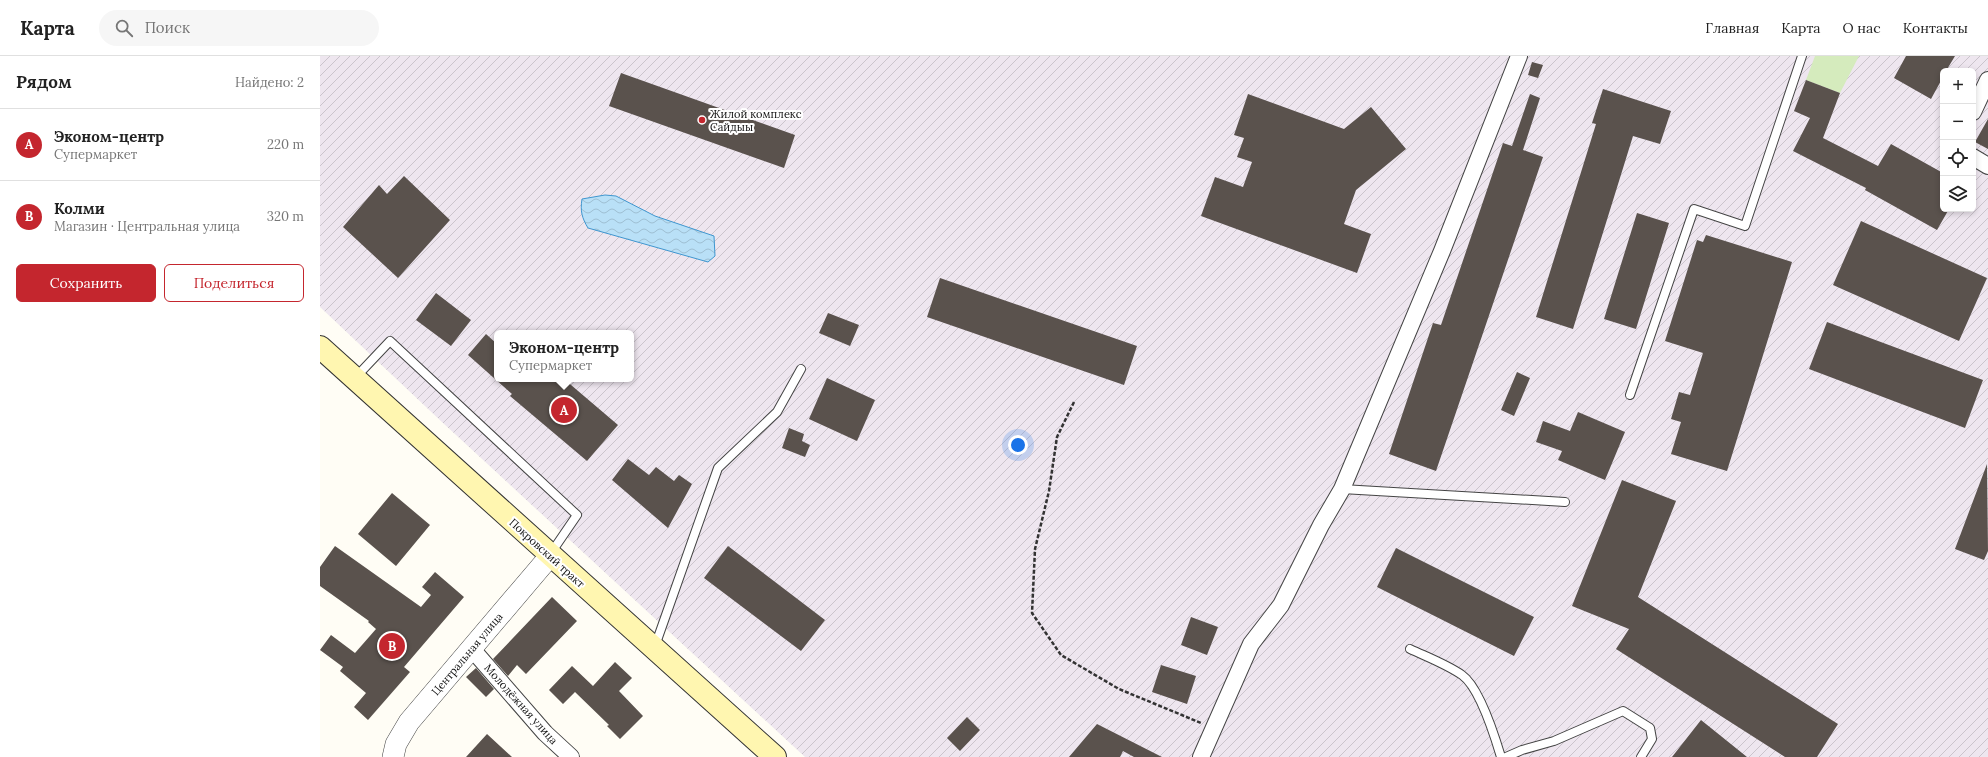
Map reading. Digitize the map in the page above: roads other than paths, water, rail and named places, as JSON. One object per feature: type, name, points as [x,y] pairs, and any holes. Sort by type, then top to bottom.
[{"type":"main road","name":"Покровский тракт","points":[[320,347],[774,757]]},
{"type":"street","points":[[1201,757],[1251,644],[1282,605],[1321,525],[1342,489],[1442,252],[1519,56]]},
{"type":"street","points":[[1976,106],[1988,80]]},
{"type":"street","points":[[1976,160],[1988,166]]},
{"type":"street","name":"Центральная улица","points":[[393,757],[396,744],[409,722],[550,556]]},
{"type":"street","name":"Молодёжная улица","points":[[472,649],[545,733],[571,757]]},
{"type":"lane","points":[[1630,395],[1694,209],[1745,226],[1802,56]]},
{"type":"lane","points":[[354,379],[390,341],[577,516],[550,556]]},
{"type":"lane","points":[[654,649],[718,468],[777,412],[801,369]]},
{"type":"lane","points":[[1342,489],[1565,502]]},
{"type":"lane","points":[[1410,649],[1463,676],[1475,693],[1492,724],[1501,757]]},
{"type":"lane","points":[[1506,757],[1522,750],[1554,741],[1624,712],[1650,728],[1652,739],[1641,757]]},
{"type":"water","points":[[605,195],[616,196],[655,216],[714,236],[715,256],[708,262],[588,228],[582,214],[582,199]]},
{"type":"place","name":"Жилой комплекс Сайдыы","points":[[702,120]]},
{"type":"place","name":"Эконом-центр","points":[[564,410]]},
{"type":"place","name":"Колми","points":[[392,646]]}]
